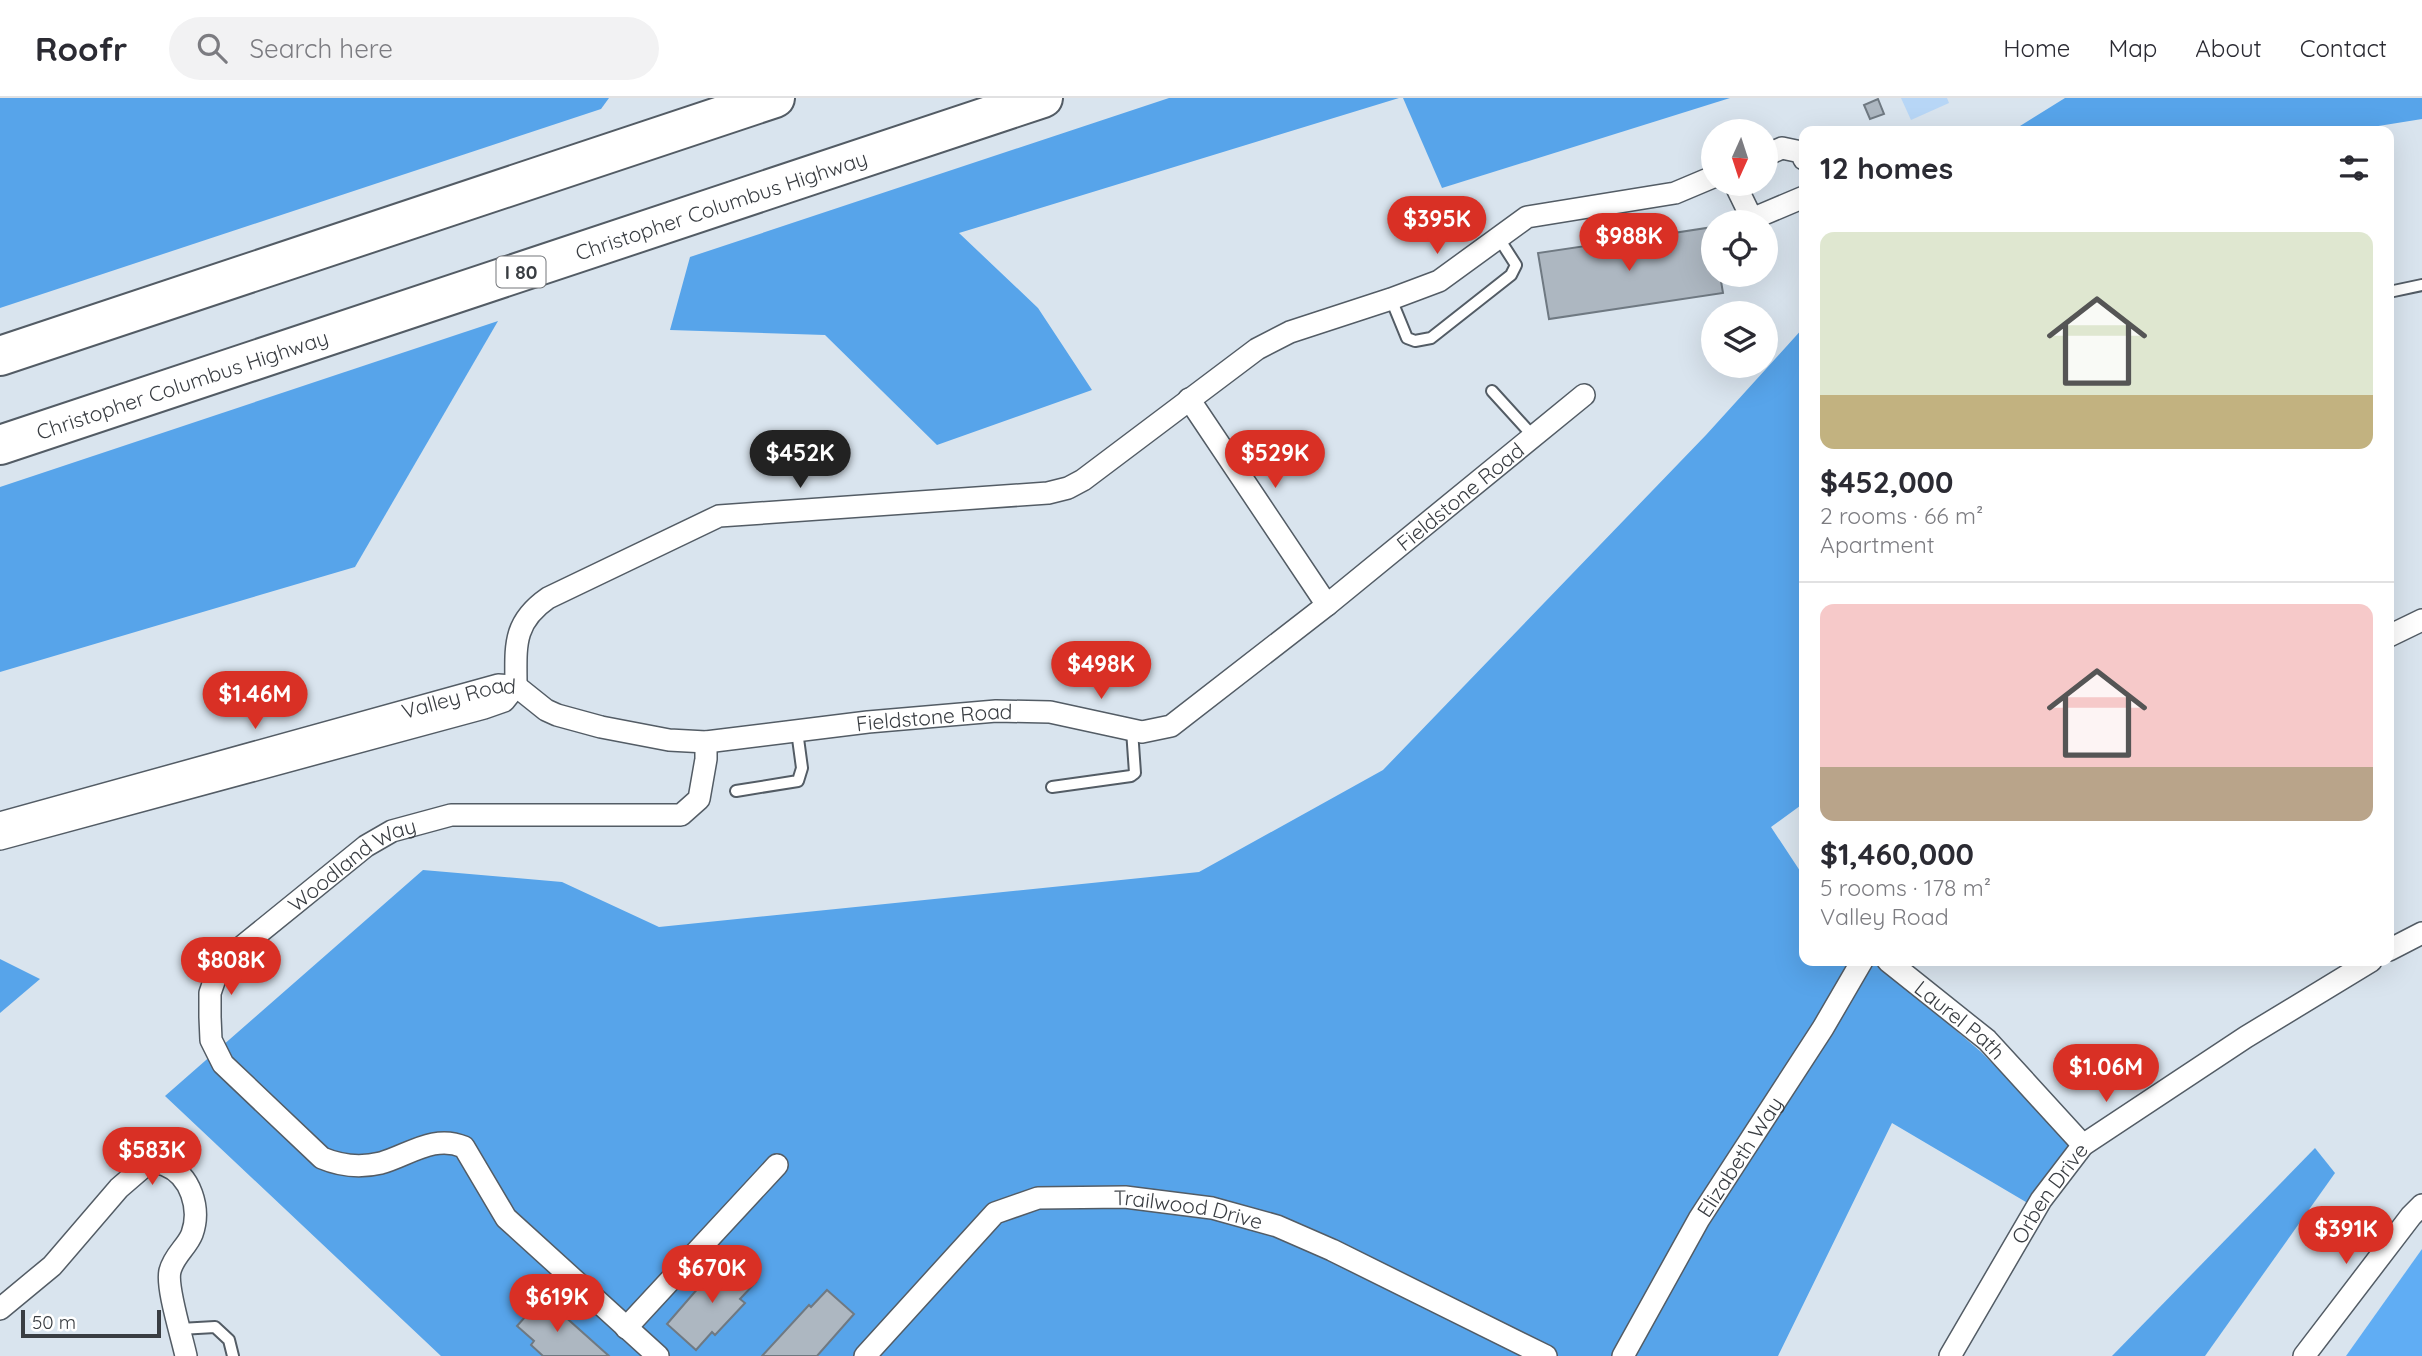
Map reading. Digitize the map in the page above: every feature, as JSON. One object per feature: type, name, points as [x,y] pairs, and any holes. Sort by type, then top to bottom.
[{"type":"highway","points":[[0,356],[775,98]]},
{"type":"highway","name":"Christopher Columbus Highway","points":[[0,445],[1043,98]]},
{"type":"street","points":[[1778,150],[1799,152]]},
{"type":"street","points":[[516,686],[516,649],[520,629],[537,605],[719,516],[1058,491],[1083,480],[1257,349],[1290,332],[1439,281],[1527,218],[1675,193],[1701,182]]},
{"type":"street","points":[[1741,196],[1752,219],[1799,199]]},
{"type":"street","name":"Fieldstone Road","points":[[516,686],[539,705],[557,715],[601,727],[669,740],[706,742],[996,711],[1050,712],[1142,732],[1171,726],[1327,605],[1584,395]]},
{"type":"street","points":[[1189,399],[1327,605]]},
{"type":"street","points":[[2394,634],[2422,620]]},
{"type":"street","name":"Valley Road","points":[[0,823],[498,685],[516,686]]},
{"type":"street","name":"Valley Road","points":[[0,839],[484,708],[504,701],[516,686]]},
{"type":"street","name":"Woodland Way","points":[[658,1356],[506,1218],[464,1147],[453,1142],[426,1144],[367,1166],[341,1165],[322,1158],[223,1064],[211,1040],[210,993],[219,967],[239,949],[366,846],[392,831],[452,815],[681,816],[699,799],[706,742]]},
{"type":"street","points":[[2394,947],[2422,933]]},
{"type":"street","name":"Elizabeth Way","points":[[1623,1356],[1699,1219],[1823,1028],[1859,966]]},
{"type":"street","name":"Laurel Path","points":[[1894,966],[1987,1040],[2082,1145]]},
{"type":"street","name":"Orben Drive","points":[[1950,1356],[2042,1200],[2082,1145],[2246,1037],[2363,966]]},
{"type":"street","points":[[0,1309],[52,1266],[119,1188],[148,1163],[165,1165],[182,1178],[194,1194],[192,1235],[177,1253],[169,1273],[186,1356]]},
{"type":"street","points":[[626,1328],[777,1165]]},
{"type":"street","name":"Trailwood Drive","points":[[865,1356],[995,1213],[1038,1198],[1125,1197],[1212,1208],[1278,1226],[1546,1356]]},
{"type":"street","points":[[2304,1356],[2422,1205]]},
{"type":"lane","points":[[1391,299],[1407,338],[1415,341],[1431,338],[1511,275],[1516,265],[1497,237]]},
{"type":"lane","points":[[2394,291],[2422,285]]},
{"type":"lane","points":[[1492,391],[1533,436]]},
{"type":"lane","points":[[1052,787],[1131,776],[1135,773],[1132,730]]},
{"type":"lane","points":[[736,791],[798,781],[802,768],[797,731]]},
{"type":"lane","points":[[180,1329],[215,1327],[229,1340],[233,1356]]},
{"type":"shaded area","points":[[0,98],[609,98],[601,109],[0,308]]},
{"type":"shaded area","points":[[1169,98],[1399,98],[959,233],[1038,308],[1092,390],[937,445],[825,335],[670,330],[690,257]]},
{"type":"shaded area","points":[[1403,98],[1730,98],[1442,188]]},
{"type":"shaded area","points":[[1901,98],[1947,98],[1949,103],[1911,120]]},
{"type":"shaded area","points":[[2065,98],[2422,98],[2422,119],[2378,126],[2020,126]]},
{"type":"shaded area","points":[[498,321],[355,567],[0,672],[0,487]]},
{"type":"shaded area","points":[[1799,333],[1799,807],[1771,827],[1799,869],[1799,966],[1881,966],[1980,1051],[2071,1141],[2031,1205],[1892,1123],[1778,1356],[441,1356],[165,1096],[423,870],[562,882],[659,927],[1199,872],[1383,770],[1758,378],[1778,378],[1778,356]]},
{"type":"shaded area","points":[[0,959],[40,979],[0,1013]]},
{"type":"shaded area","points":[[2315,1148],[2335,1173],[2205,1356],[2112,1356]]},
{"type":"shaded area","points":[[2422,1249],[2422,1356],[2346,1356]]},
{"type":"building","points":[[1878,99],[1884,114],[1870,119],[1864,105]]},
{"type":"building","points":[[1701,229],[1701,287],[1722,287],[1723,293],[1549,319],[1538,253],[1613,242],[1634,236],[1634,239]]},
{"type":"building","points":[[729,1258],[756,1282],[740,1299],[745,1303],[715,1335],[712,1332],[696,1350],[667,1324],[706,1279],[708,1281]]},
{"type":"building","points":[[827,1290],[854,1314],[817,1356],[762,1356],[809,1305],[811,1307]]},
{"type":"building","points":[[541,1299],[609,1356],[543,1356],[531,1345],[534,1341],[517,1326]]}]
